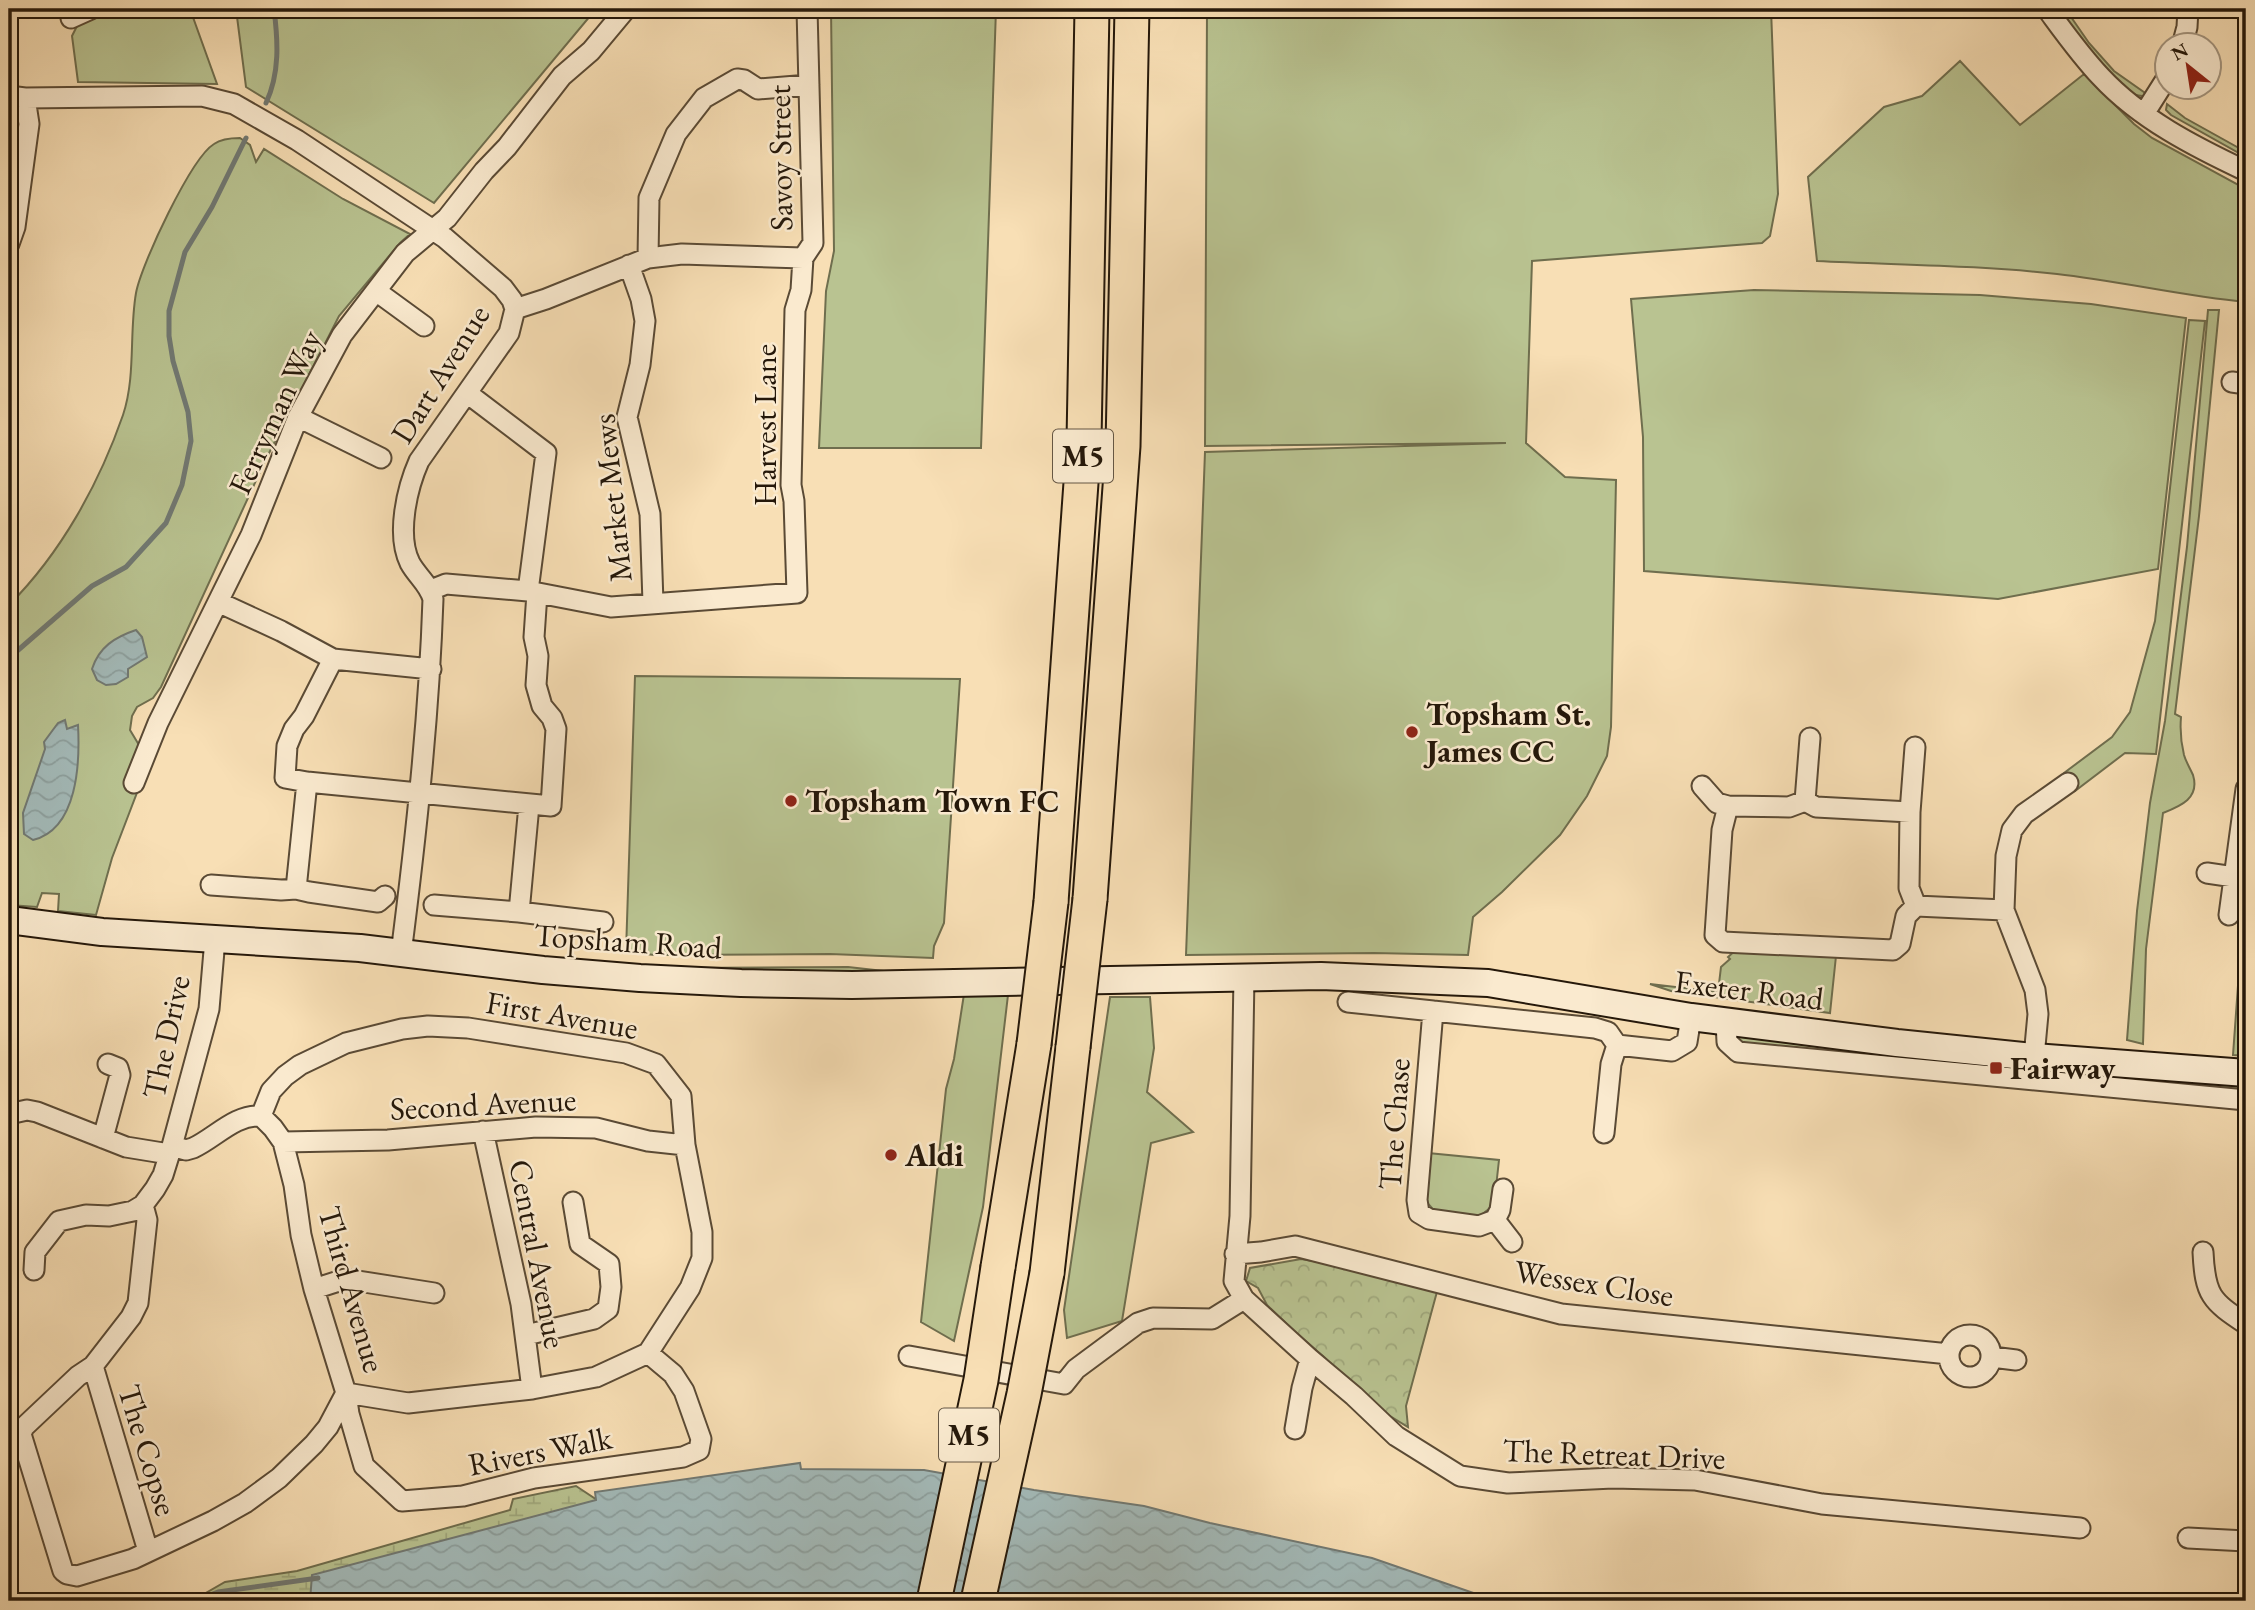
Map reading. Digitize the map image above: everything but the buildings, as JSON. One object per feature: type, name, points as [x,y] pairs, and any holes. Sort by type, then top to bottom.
[{"type":"highway","name":"M5","points":[[934,1601],[981,1380],[1034,1044],[1051,902],[1084,441],[1092,9]]},
{"type":"highway","name":"M5","points":[[978,1601],[1024,1394],[1047,1273],[1090,899],[1123,446],[1132,9]]},
{"type":"street","points":[[71,18],[91,9]]},
{"type":"street","name":"Ferryman Way","points":[[134,783],[158,723],[270,493],[273,475],[298,417],[342,335],[405,253],[447,218],[484,171],[508,147],[562,76],[591,51],[626,9]]},
{"type":"street","name":"Savoy Street","points":[[515,309],[648,258],[681,254],[803,258],[813,243],[807,9]]},
{"type":"street","points":[[2047,9],[2101,77],[2144,114],[2246,171]]},
{"type":"street","points":[[2186,32],[2188,9]]},
{"type":"street","points":[[648,258],[649,198],[676,134],[704,97],[737,79],[744,80],[758,89],[809,85]]},
{"type":"street","name":"Dart Avenue","points":[[17,97],[202,96],[234,104],[297,140],[434,230],[503,288],[515,309],[509,333],[419,461],[412,477],[404,519],[406,551],[416,572],[431,590]]},
{"type":"street","points":[[9,244],[15,227],[29,124],[17,97]]},
{"type":"street","points":[[2144,114],[2154,98]]},
{"type":"street","name":"Harvest Lane","points":[[653,603],[797,593],[794,501],[790,485],[795,310],[801,290],[803,258]]},
{"type":"street","name":"Market Mews","points":[[629,265],[641,299],[645,321],[640,365],[627,417],[650,514],[653,603]]},
{"type":"street","points":[[376,290],[424,326]]},
{"type":"street","points":[[333,659],[287,746],[285,778],[551,806],[556,729],[552,718],[542,706],[536,685],[538,656],[534,637],[532,592],[545,453],[467,393]]},
{"type":"street","points":[[298,417],[381,458]]},
{"type":"street","points":[[401,954],[431,669],[431,590],[446,584],[532,592],[611,607],[653,603]]},
{"type":"street","points":[[218,602],[333,659],[431,669]]},
{"type":"street","points":[[1805,800],[1810,738]]},
{"type":"street","points":[[1915,747],[1910,812],[1909,888],[1916,906]]},
{"type":"street","points":[[296,889],[307,782]]},
{"type":"street","points":[[2034,1057],[2038,1014],[2035,990],[2004,910],[2006,856],[2012,830],[2024,814],[2068,783]]},
{"type":"street","points":[[1702,786],[1717,803],[1728,806],[1789,807],[1805,800]]},
{"type":"street","points":[[2229,915],[2246,789]]},
{"type":"street","points":[[1805,800],[1816,807],[1910,812]]},
{"type":"street","points":[[519,912],[529,805]]},
{"type":"street","points":[[1728,806],[1722,830],[1715,935],[1723,942],[1893,950],[1900,944],[1906,916],[1916,906],[2004,910]]},
{"type":"street","points":[[2207,873],[2234,877]]},
{"type":"street","points":[[211,885],[296,889],[378,902],[385,896]]},
{"type":"street","points":[[434,905],[603,922]]},
{"type":"street","name":"Topsham Road","points":[[9,920],[102,932],[360,948],[543,970],[741,983],[852,985],[1244,976]]},
{"type":"street","name":"The Drive","points":[[143,1205],[155,1189],[171,1150],[209,1009],[215,939]]},
{"type":"street","points":[[909,1356],[1064,1384],[1076,1369],[1138,1323],[1153,1318],[1212,1319],[1244,1299],[1234,1281],[1240,1216],[1244,976]]},
{"type":"street","name":"Exeter Road","points":[[1244,976],[1378,977],[1488,983],[1726,1022],[2034,1057],[2246,1073]]},
{"type":"street","points":[[1348,1002],[1595,1028],[1608,1032],[1617,1045]]},
{"type":"street","name":"The Chase","points":[[1433,1011],[1417,1200],[1419,1213],[1429,1219],[1479,1226],[1495,1220]]},
{"type":"street","points":[[1617,1045],[1677,1050],[1687,1042],[1691,1017]]},
{"type":"street","points":[[1726,1022],[1727,1042],[1738,1052],[2246,1100]]},
{"type":"street","name":"First Avenue","points":[[261,1116],[271,1091],[285,1076],[322,1052],[376,1034],[428,1026],[448,1026],[572,1044],[626,1053],[656,1064],[681,1096],[685,1145],[702,1232],[702,1258],[690,1288],[648,1353]]},
{"type":"street","points":[[1604,1133],[1611,1064],[1617,1045]]},
{"type":"street","points":[[103,1138],[120,1075],[118,1068],[108,1064]]},
{"type":"street","points":[[9,1114],[27,1110],[37,1112],[126,1147],[171,1150],[193,1148],[241,1119],[252,1115],[261,1116]]},
{"type":"street","name":"Third Avenue","points":[[261,1116],[283,1142],[294,1185],[300,1235],[346,1393],[408,1403],[533,1388],[596,1377],[648,1353]]},
{"type":"street","name":"Second Avenue","points":[[283,1142],[388,1140],[536,1127],[596,1128],[648,1141],[685,1145]]},
{"type":"street","name":"Central Avenue","points":[[483,1131],[521,1304],[533,1388]]},
{"type":"street","points":[[1503,1189],[1500,1210],[1495,1220],[1512,1242]]},
{"type":"street","points":[[526,1335],[594,1319],[608,1309],[611,1287],[609,1264],[580,1244],[573,1202]]},
{"type":"street","points":[[34,1270],[35,1252],[59,1221],[86,1215],[110,1216],[133,1211],[143,1205],[147,1220],[138,1303],[131,1317],[93,1366],[78,1376],[22,1430],[21,1438],[63,1571],[72,1576],[133,1559],[245,1503],[279,1478],[314,1444],[328,1427],[346,1393]]},
{"type":"street","name":"Wessex Close","points":[[1235,1254],[1296,1246],[1561,1314],[1949,1354]]},
{"type":"street","points":[[2203,1252],[2207,1287],[2215,1301],[2246,1324]]},
{"type":"street","points":[[314,1289],[345,1279],[434,1293]]},
{"type":"street","name":"The Retreat Drive","points":[[1244,1299],[1396,1436],[1460,1476],[1508,1483],[1614,1478],[1695,1480],[1822,1503],[2080,1528]]},
{"type":"street","points":[[1968,1334],[1982,1338],[1991,1349],[1992,1357],[1982,1374],[1969,1377],[1962,1376],[1952,1367],[1949,1354],[1955,1341],[1968,1334]]},
{"type":"street","name":"Rivers Walk","points":[[346,1393],[363,1466],[402,1502],[463,1496],[534,1478],[683,1457],[699,1450],[701,1439],[684,1391],[673,1374],[648,1353]]},
{"type":"street","points":[[1992,1357],[2016,1360]]},
{"type":"street","points":[[1295,1429],[1310,1359]]},
{"type":"street","name":"The Copse","points":[[93,1366],[148,1551]]},
{"type":"street","points":[[2188,1538],[2246,1541]]},
{"type":"green space","points":[[108,9],[190,9],[217,84],[78,82],[72,36],[78,24]]},
{"type":"green space","points":[[236,9],[596,9],[434,203],[246,87]]},
{"type":"green space","points":[[831,9],[996,9],[981,448],[819,448],[826,291],[834,251]]},
{"type":"green space","points":[[1207,9],[1771,9],[1778,194],[1770,236],[1762,243],[1532,261],[1526,443],[1565,477],[1616,480],[1611,727],[1607,756],[1587,796],[1560,835],[1473,917],[1468,955],[1186,955],[1205,452],[1506,443],[1205,446]]},
{"type":"green space","points":[[2071,17],[2089,43],[2114,71],[2148,95],[2138,95],[2126,90],[2102,68],[2064,18]]},
{"type":"green space","points":[[1960,61],[2020,125],[2084,74],[2134,124],[2152,138],[2246,189],[2246,302],[2027,271],[1817,261],[1808,177],[1884,107],[1922,96]]},
{"type":"green space","points":[[2167,104],[2185,118],[2246,152],[2246,157],[2171,115],[2166,110]]},
{"type":"green space","points":[[240,138],[250,145],[256,162],[264,149],[343,199],[410,234],[339,316],[265,461],[161,687],[153,698],[137,707],[132,716],[130,730],[139,745],[138,790],[112,858],[96,915],[58,911],[59,894],[42,893],[37,907],[9,905],[9,605],[62,540],[90,492],[113,441],[130,385],[136,293],[168,213],[204,153],[220,141]]},
{"type":"green space","points":[[1754,290],[1980,295],[2091,304],[2186,318],[2158,569],[1998,599],[1644,571],[1643,437],[1631,299]]},
{"type":"green space","points":[[2208,310],[2219,310],[2199,516],[2175,714],[2181,717],[2183,750],[2193,775],[2194,790],[2187,800],[2163,813],[2146,949],[2143,1044],[2127,1040],[2137,911],[2187,547]]},
{"type":"green space","points":[[2189,320],[2205,321],[2156,754],[2125,753],[2075,791],[2064,773],[2112,737],[2130,712],[2155,621]]},
{"type":"green space","name":"Topsham Town FC","points":[[635,676],[960,679],[944,923],[934,946],[933,958],[830,954],[655,955],[626,952]]},
{"type":"green space","points":[[2246,890],[2246,1056],[2233,1055]]},
{"type":"green space","points":[[1737,949],[1836,956],[1830,1013],[1671,991],[1650,984],[1718,992],[1721,967]]},
{"type":"green space","points":[[848,967],[883,973],[831,975],[670,968]]},
{"type":"green space","points":[[964,994],[1008,995],[983,1207],[954,1341],[921,1322],[946,1089],[954,1059]]},
{"type":"green space","points":[[1110,997],[1150,997],[1154,1048],[1147,1092],[1193,1132],[1151,1143],[1122,1321],[1067,1338],[1064,1310]]},
{"type":"green space","points":[[1740,1034],[1989,1061],[1990,1068],[1741,1044],[1737,1040]]},
{"type":"green space","points":[[2065,1066],[2246,1082],[2246,1092],[2047,1073]]},
{"type":"green space","points":[[1428,1153],[1499,1160],[1494,1205],[1476,1219],[1438,1215],[1423,1198]]},
{"type":"green space","points":[[1301,1259],[1355,1268],[1438,1288],[1406,1406],[1408,1427],[1367,1402],[1324,1357],[1267,1305],[1258,1288],[1246,1281],[1250,1268]]},
{"type":"green space","points":[[576,1486],[597,1500],[500,1601],[192,1601],[225,1582],[297,1571],[510,1510],[513,1499]]},
{"type":"water","points":[[136,630],[142,637],[147,657],[128,669],[128,677],[116,684],[106,685],[97,680],[92,669],[103,649],[121,636]]},
{"type":"water","points":[[65,720],[67,729],[78,725],[77,775],[73,792],[68,809],[59,823],[48,833],[33,840],[24,834],[23,813],[45,749],[44,742],[58,723]]},
{"type":"water","points":[[800,1463],[801,1469],[924,1470],[1144,1506],[1372,1558],[1485,1597],[1535,1601],[310,1601],[312,1575],[596,1500],[595,1492]]},
{"type":"waterway","points":[[266,103],[274,80],[277,57],[274,9]]},
{"type":"waterway","points":[[9,658],[92,586],[126,567],[166,523],[182,485],[191,441],[188,412],[173,361],[169,311],[185,252],[212,207],[246,138]]},
{"type":"waterway","points":[[195,1601],[218,1592],[318,1578]]},
{"type":"place","name":"Topsham St. James CC","points":[[1412,732]]},
{"type":"place","name":"Topsham Town FC","points":[[791,801]]},
{"type":"place","name":"Fairway","points":[[1996,1068]]},
{"type":"place","name":"Aldi","points":[[891,1155]]}]
